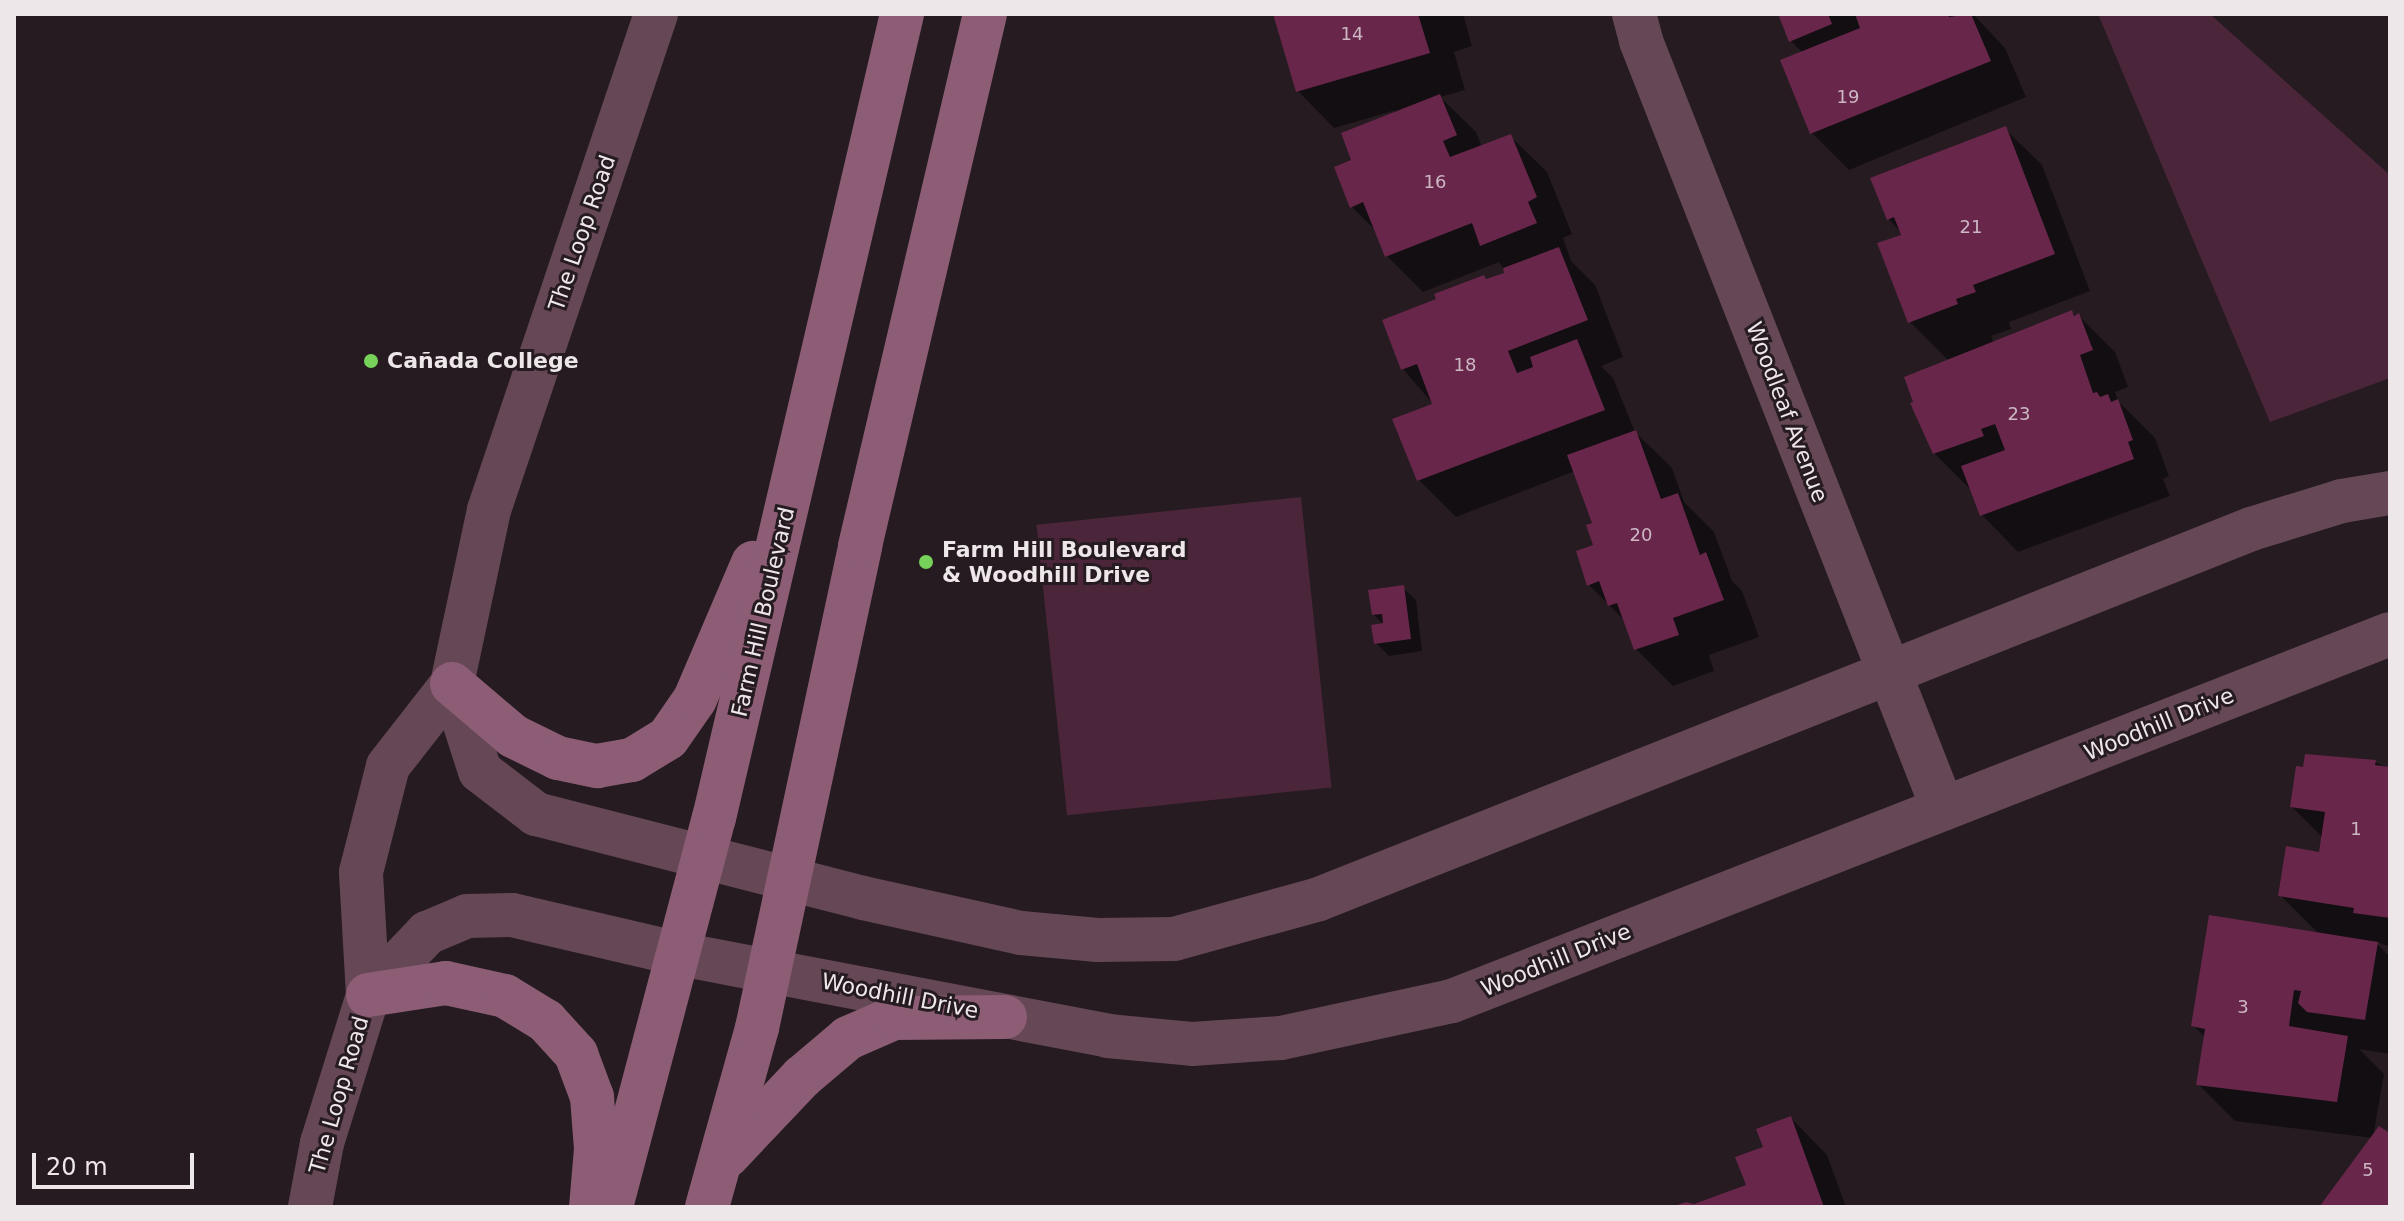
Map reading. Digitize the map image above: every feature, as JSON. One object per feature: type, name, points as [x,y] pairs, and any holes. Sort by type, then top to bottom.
[{"type":"main road","name":"Farm Hill Boulevard","points":[[611,1207],[680,954],[902,14]]},
{"type":"main road","points":[[707,1207],[723,1161],[769,971],[860,546],[985,14]]},
{"type":"main road","points":[[452,684],[513,736],[558,758],[597,766],[632,760],[668,738],[695,699],[800,454]]},
{"type":"main road","points":[[368,995],[446,983],[505,996],[546,1021],[576,1054],[592,1097],[596,1149],[591,1207]]},
{"type":"main road","points":[[723,1161],[802,1077],[848,1038],[894,1018],[1005,1017]]},
{"type":"street","name":"The Loop Road","points":[[452,684],[489,510],[656,14]]},
{"type":"street","name":"Woodleaf Avenue","points":[[1634,14],[1647,56],[1943,809]]},
{"type":"street","points":[[452,684],[480,771],[536,814],[789,879],[1021,933],[1098,940],[1174,939],[1319,899],[2251,529],[2342,501],[2390,493]]},
{"type":"street","name":"Woodhill Drive","points":[[680,954],[1108,1036],[1192,1044],[1281,1038],[1452,1001],[2390,634]]},
{"type":"street","points":[[368,995],[361,872],[388,766],[452,684]]},
{"type":"street","name":"The Loop Road","points":[[310,1207],[322,1143],[368,995],[427,933],[467,916],[512,915],[680,954]]},
{"type":"shaded area","points":[[2098,14],[2210,14],[2390,175],[2390,378],[2270,422]]},
{"type":"shaded area","points":[[1301,497],[1332,787],[1067,815],[1036,525]]},
{"type":"building","points":[[1273,14],[1418,14],[1430,53],[1296,92]]},
{"type":"building","points":[[1778,14],[1828,14],[1832,24],[1789,42]]},
{"type":"building","points":[[1855,14],[1948,14],[1949,17],[1971,14],[1991,61],[1810,134],[1780,60],[1860,28]]},
{"type":"building","points":[[1440,94],[1457,135],[1443,141],[1450,157],[1511,134],[1537,197],[1528,202],[1537,223],[1480,246],[1472,223],[1385,257],[1363,202],[1350,208],[1334,167],[1351,160],[1341,133]]},
{"type":"building","points":[[2006,126],[2055,254],[1973,285],[1976,292],[1956,299],[1958,304],[1908,323],[1877,243],[1901,235],[1894,217],[1887,220],[1870,178]]},
{"type":"building","points":[[1559,247],[1588,320],[1508,351],[1517,373],[1533,367],[1530,357],[1577,339],[1605,410],[1417,481],[1392,419],[1432,404],[1417,364],[1401,370],[1382,320],[1436,299],[1434,294],[1484,275],[1486,279],[1504,273],[1503,268]]},
{"type":"building","points":[[2072,310],[2074,316],[2079,313],[2093,350],[2080,355],[2093,393],[2097,392],[2100,397],[2108,394],[2111,402],[2118,399],[2133,440],[2128,442],[2134,459],[1980,516],[1961,466],[2005,450],[1995,424],[1981,429],[1984,436],[1933,454],[1910,403],[1913,402],[1904,377]]},
{"type":"building","points":[[1636,430],[1661,499],[1678,493],[1700,555],[1706,552],[1724,600],[1673,618],[1679,635],[1634,650],[1617,603],[1608,606],[1599,581],[1587,586],[1576,551],[1593,545],[1586,525],[1592,523],[1567,455]]},
{"type":"building","points":[[1404,585],[1411,639],[1374,644],[1371,625],[1383,623],[1382,614],[1372,615],[1368,590]]},
{"type":"building","points":[[2305,754],[2376,760],[2375,765],[2390,767],[2390,918],[2353,913],[2354,908],[2278,896],[2286,846],[2319,852],[2325,812],[2290,807],[2296,766],[2303,767]]},
{"type":"building","points":[[2209,915],[2378,942],[2365,1020],[2307,1012],[2298,1003],[2301,991],[2294,990],[2289,1026],[2348,1036],[2337,1102],[2196,1085],[2205,1029],[2191,1026]]},
{"type":"building","points":[[1791,1116],[1824,1207],[1671,1207],[1686,1202],[1694,1204],[1746,1185],[1735,1157],[1763,1147],[1756,1129]]},
{"type":"building","points":[[2379,1126],[2390,1133],[2390,1207],[2319,1207]]},
{"type":"place","name":"Cañada College","points":[[371,361]]},
{"type":"place","name":"Farm Hill Boulevard & Woodhill Drive","points":[[926,562]]}]
